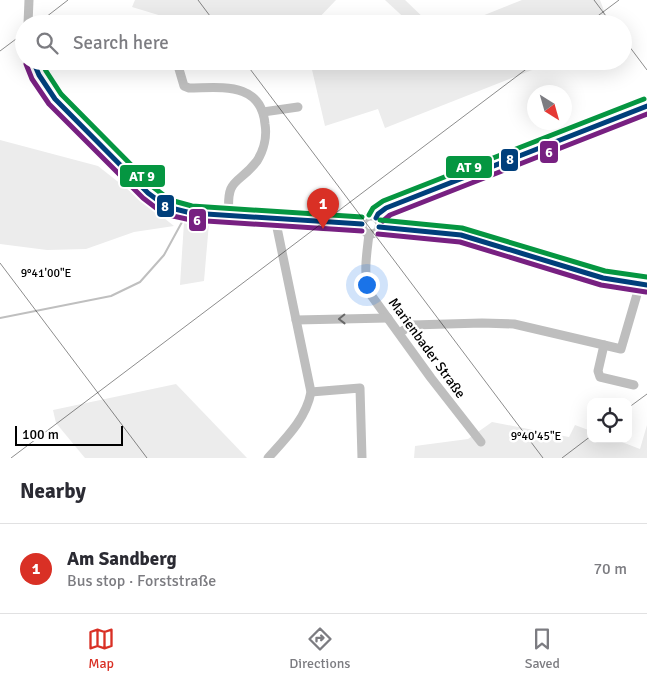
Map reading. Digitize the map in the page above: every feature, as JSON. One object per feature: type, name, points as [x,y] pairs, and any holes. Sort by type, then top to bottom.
[{"type":"street","points":[[28,15],[29,0]]},
{"type":"street","points":[[37,70],[55,100],[148,193],[167,207],[183,212],[362,224]]},
{"type":"street","points":[[179,70],[184,86],[189,88],[242,90],[256,100],[263,112],[266,128],[263,149],[258,160],[235,181],[228,198],[229,215]]},
{"type":"street","points":[[362,224],[364,230],[369,234],[376,232],[378,214],[386,208],[647,106]]},
{"type":"street","points":[[263,112],[298,107]]},
{"type":"street","points":[[362,224],[368,217],[378,222],[461,235],[603,278],[644,285],[621,349],[514,324],[412,325],[399,333]]},
{"type":"street","points":[[268,458],[299,421],[309,402],[311,392],[275,218]]},
{"type":"street","name":"Marienbader Straße","points":[[369,234],[367,252],[368,286],[371,295],[480,442]]},
{"type":"street","points":[[296,320],[388,318]]},
{"type":"street","points":[[604,345],[598,371],[600,377],[634,385]]},
{"type":"street","points":[[311,392],[360,388],[362,458]]},
{"type":"shaded area","points":[[135,0],[336,0],[322,15],[158,15],[132,7]]},
{"type":"shaded area","points":[[385,0],[405,0],[421,15],[401,15]]},
{"type":"shaded area","points":[[522,0],[600,0],[606,15],[484,15]]},
{"type":"shaded area","points":[[312,70],[532,70],[385,128],[378,109],[325,126]]},
{"type":"shaded area","points":[[0,140],[98,166],[174,226],[134,232],[86,249],[47,250],[0,244]]},
{"type":"shaded area","points":[[184,222],[209,223],[204,281],[180,285]]},
{"type":"shaded area","points":[[176,384],[247,458],[85,458],[56,423],[53,410]]},
{"type":"shaded area","points":[[492,422],[569,437],[575,425],[587,430],[587,443],[624,443],[640,449],[647,425],[647,458],[414,458],[415,446],[468,439]]},
{"type":"waterway","points":[[0,318],[111,296],[140,282],[164,255],[182,222]]},
{"type":"transit line","name":"6","points":[[28,70],[32,79],[49,104],[143,198],[164,214],[191,220],[362,231]]},
{"type":"transit line","name":"8","points":[[37,70],[55,99],[148,193],[167,207],[191,213],[362,224]]},
{"type":"transit line","points":[[46,70],[61,94],[153,187],[170,200],[192,206],[362,217]]},
{"type":"transit line","points":[[369,215],[373,208],[383,201],[644,99]]},
{"type":"transit line","name":"8","points":[[376,218],[386,208],[647,106]]},
{"type":"transit line","name":"6","points":[[383,221],[390,215],[647,114]]},
{"type":"transit line","points":[[380,220],[462,228],[605,271],[647,277]]},
{"type":"transit line","name":"8","points":[[379,227],[461,235],[603,278],[647,285]]},
{"type":"transit line","name":"6","points":[[378,234],[460,242],[601,285],[646,292]]},
{"type":"place","name":"Am Sandberg","points":[[323,229]]}]
